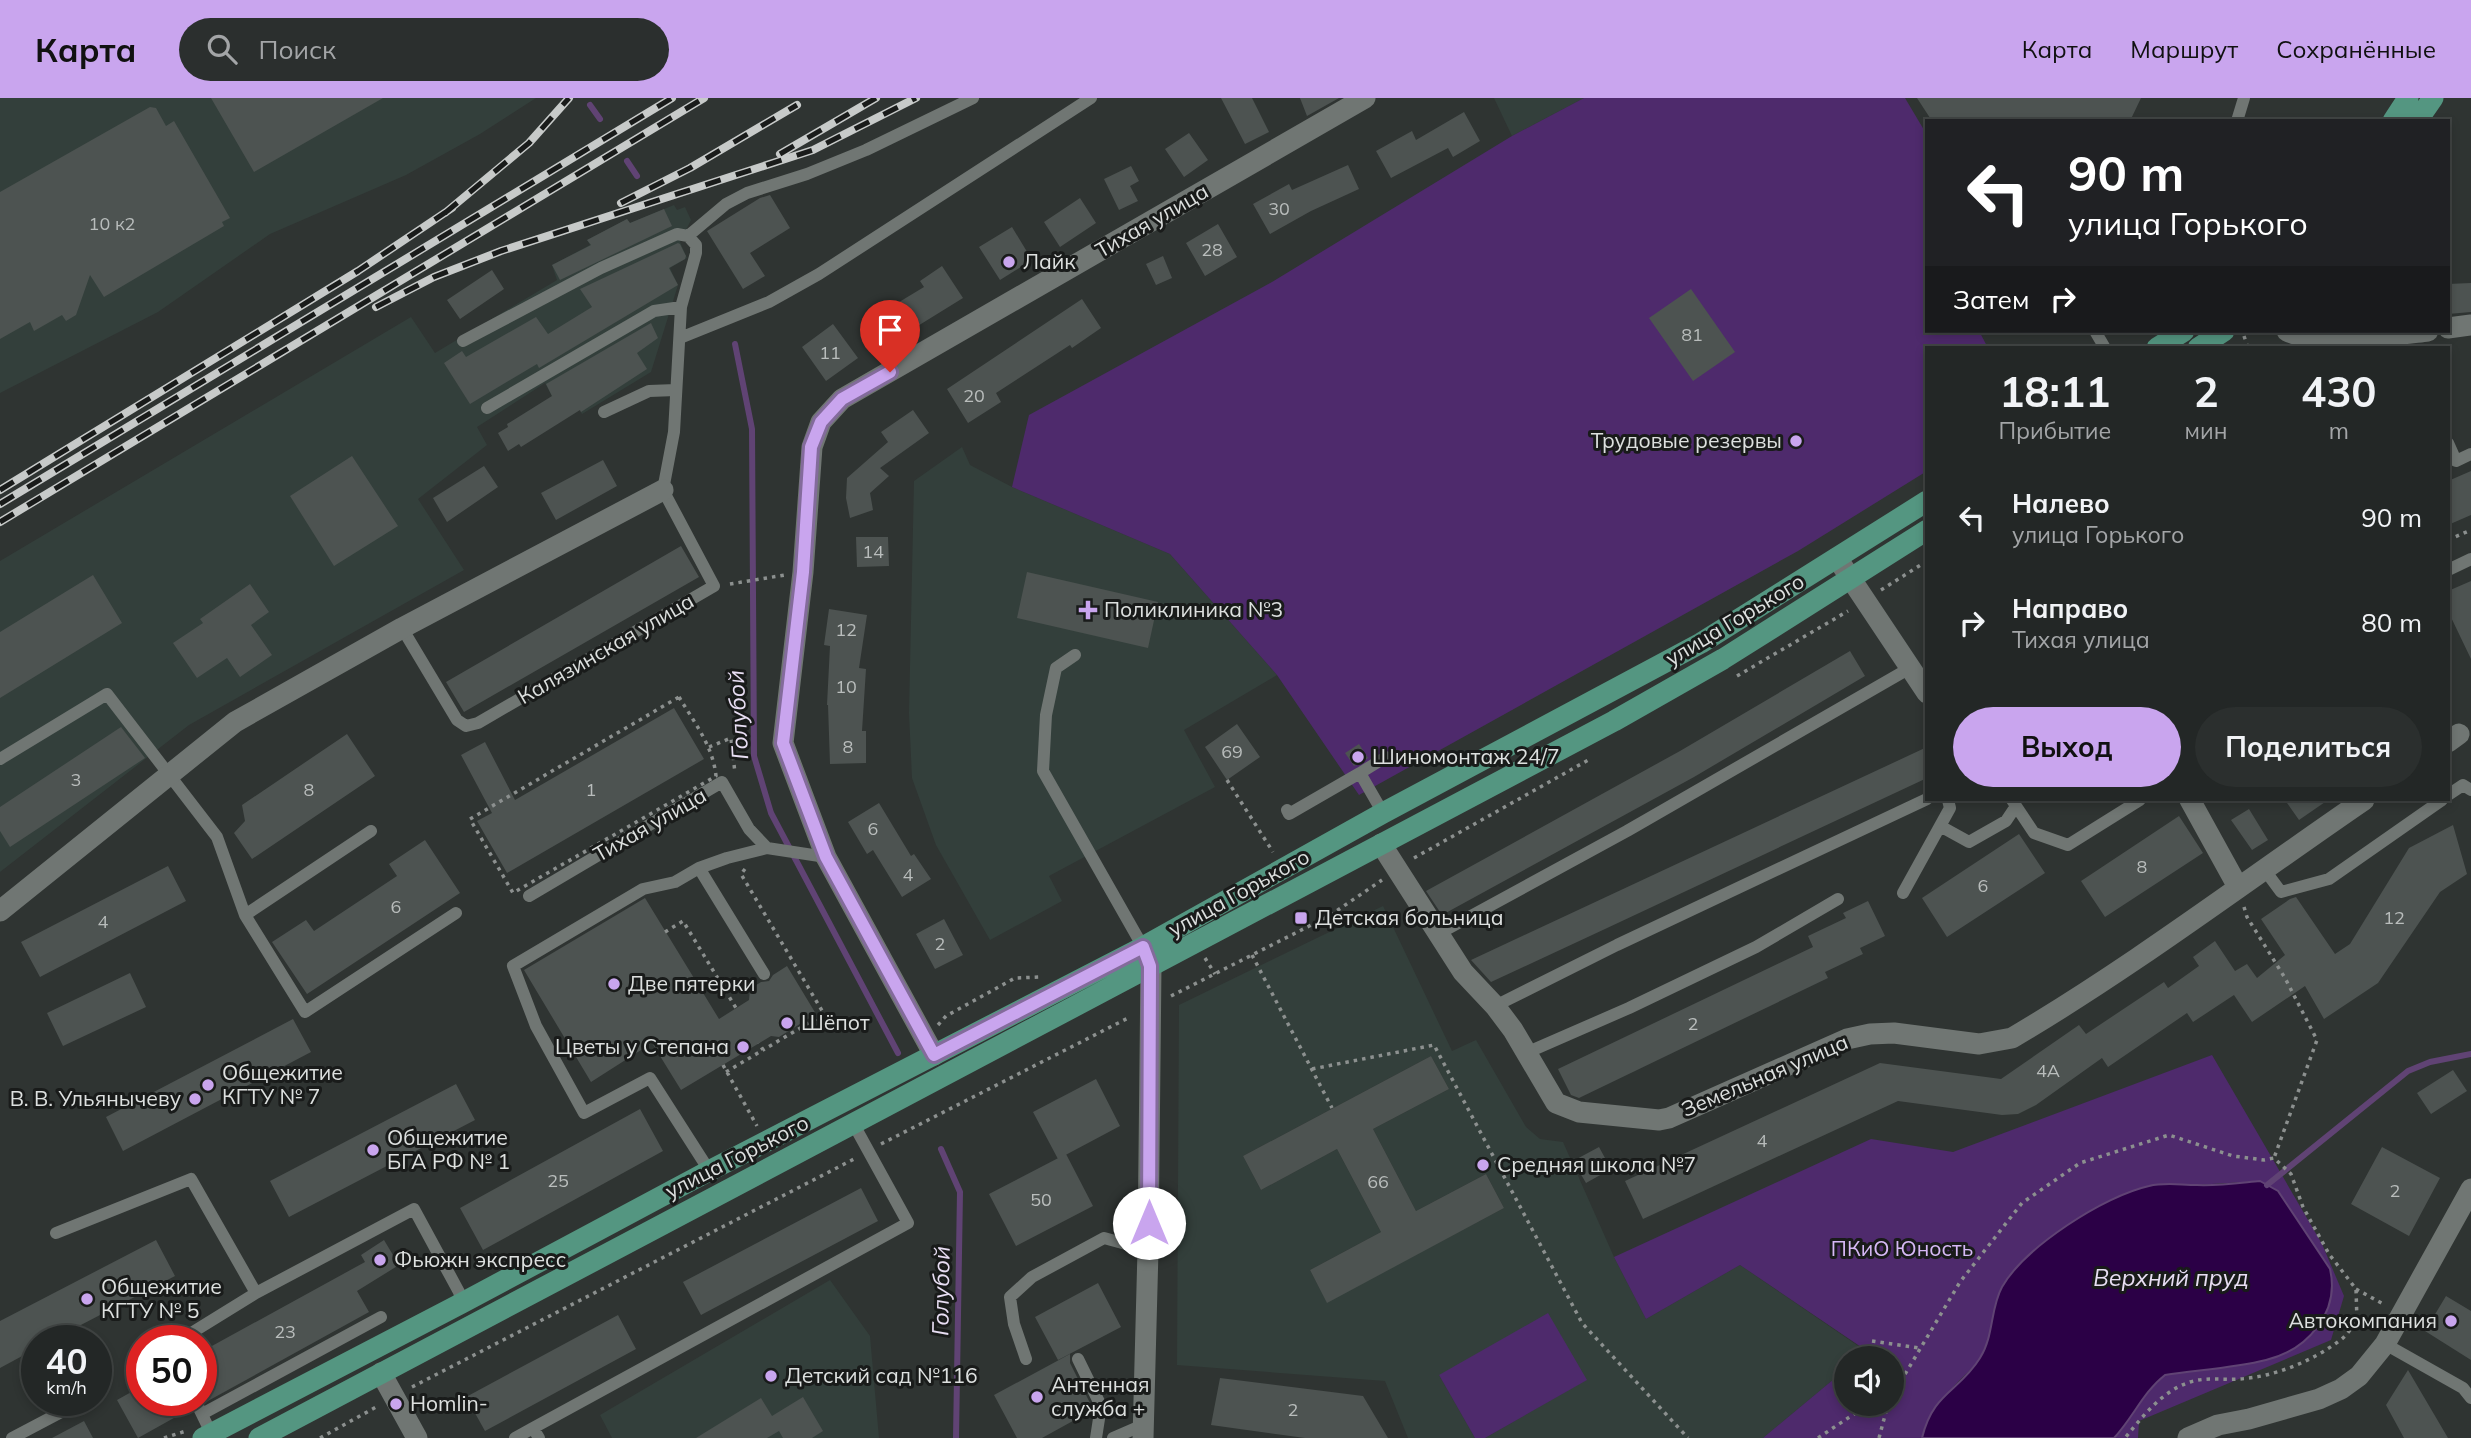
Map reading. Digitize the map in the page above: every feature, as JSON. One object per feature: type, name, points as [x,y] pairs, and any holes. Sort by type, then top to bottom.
[{"type":"main road","points":[[2394,119],[2408,98]]},
{"type":"main road","points":[[2418,119],[2432,98]]},
{"type":"main road","points":[[2160,346],[2181,333]]},
{"type":"main road","points":[[2201,346],[2221,333]]},
{"type":"main road","name":"улица Горького","points":[[259,1438],[853,1123],[1147,956],[1383,813],[1701,643],[1925,502]]},
{"type":"main road","name":"улица Горького","points":[[205,1429],[462,1303],[707,1172],[930,1048],[1147,956],[1381,844],[1614,721],[1723,659],[1925,531]]},
{"type":"street","name":"Тихая улица","points":[[930,1048],[820,855],[783,743],[803,572],[811,447],[821,422],[842,399],[1366,98]]},
{"type":"street","points":[[2450,328],[2471,325]]},
{"type":"street","points":[[2292,333],[2311,339],[2406,341],[2424,333]]},
{"type":"street","points":[[0,911],[234,722],[402,628],[663,490]]},
{"type":"street","points":[[1837,558],[1925,690]]},
{"type":"street","points":[[2191,801],[2238,887]]},
{"type":"street","name":"Земельная улица","points":[[1381,844],[1463,972],[1495,1006],[1556,1103],[1579,1112],[1659,1120],[1858,1036],[1894,1033],[1979,1044],[2012,1038],[2207,911],[2363,801]]},
{"type":"street","points":[[1143,1432],[1148,1250],[1150,1007],[1147,956]]},
{"type":"street","points":[[2188,1438],[2218,1425],[2296,1406],[2341,1389],[2359,1376],[2385,1344],[2471,1189]]},
{"type":"street","points":[[381,1373],[417,1438]]},
{"type":"lane","points":[[688,236],[726,204],[747,192],[807,174],[866,150],[973,98]]},
{"type":"lane","points":[[2238,119],[2244,98]]},
{"type":"lane","points":[[680,338],[769,302],[809,279],[1086,99]]},
{"type":"lane","points":[[463,341],[601,268],[677,234],[688,236],[696,245],[696,253],[681,307],[674,432],[663,490]]},
{"type":"lane","points":[[487,408],[654,312],[681,307]]},
{"type":"lane","points":[[604,412],[649,391],[676,390]]},
{"type":"lane","points":[[2450,448],[2456,461],[2471,454]]},
{"type":"lane","name":"Калязинская улица","points":[[402,628],[457,720],[466,726],[478,723],[714,586],[663,490]]},
{"type":"lane","points":[[2450,569],[2471,559]]},
{"type":"lane","points":[[1075,655],[1056,668],[1046,715],[1043,771],[1147,956]]},
{"type":"lane","points":[[1438,934],[1627,831],[1910,668]]},
{"type":"lane","points":[[0,759],[107,694],[217,837],[245,915],[305,1012],[456,913]]},
{"type":"lane","points":[[1287,810],[1289,814],[1386,757]]},
{"type":"lane","points":[[1360,773],[1383,813]]},
{"type":"lane","name":"Тихая улица","points":[[529,896],[722,782],[750,829],[767,848]]},
{"type":"lane","points":[[2450,794],[2463,785],[2471,790]]},
{"type":"lane","points":[[1495,1006],[1617,945],[1925,800]]},
{"type":"lane","points":[[1903,893],[1950,808],[1948,801]]},
{"type":"lane","points":[[2014,803],[2034,833],[2068,845],[2138,801]]},
{"type":"lane","points":[[2264,869],[2281,892],[2329,879],[2441,801]]},
{"type":"lane","points":[[1940,826],[1969,842],[2006,821],[2014,803]]},
{"type":"lane","points":[[245,915],[371,831]]},
{"type":"lane","points":[[707,1172],[705,1164],[650,1078],[584,1113],[536,1026],[513,966],[643,888],[675,882],[727,858],[767,848],[820,855]]},
{"type":"lane","points":[[699,869],[764,974]]},
{"type":"lane","points":[[1526,1054],[1756,947],[1838,899]]},
{"type":"lane","points":[[516,1438],[536,1433],[908,1223],[853,1123]]},
{"type":"lane","points":[[56,1233],[191,1179],[256,1293]]},
{"type":"lane","points":[[204,1325],[256,1293],[414,1209],[459,1292],[462,1303]]},
{"type":"lane","points":[[1026,1359],[1014,1324],[1010,1297],[1032,1276],[1104,1238],[1148,1250]]},
{"type":"lane","points":[[205,1429],[382,1317]]},
{"type":"lane","points":[[2385,1344],[2463,1388],[2471,1398]]},
{"type":"lane","points":[[1077,1360],[1101,1406],[1096,1438]]},
{"type":"lane","points":[[12,1438],[54,1416]]},
{"type":"lane","points":[[1113,1438],[1143,1432]]},
{"type":"path","points":[[2450,539],[2471,530]]},
{"type":"path","points":[[1732,679],[1925,562]]},
{"type":"path","points":[[714,586],[803,572]]},
{"type":"path","points":[[679,697],[709,747],[715,762],[716,776],[513,893],[470,819],[679,697]]},
{"type":"path","points":[[709,747],[731,738],[736,777]]},
{"type":"path","points":[[320,1438],[867,1152],[1329,916],[1396,868],[1600,753]]},
{"type":"path","points":[[1227,780],[1276,857]]},
{"type":"path","points":[[726,1072],[824,1014],[741,874],[767,848]]},
{"type":"path","points":[[2238,887],[2247,917],[2285,978],[2317,1040],[2274,1158]]},
{"type":"path","points":[[665,932],[683,922],[736,1008]]},
{"type":"path","points":[[1252,956],[1332,1108]]},
{"type":"path","points":[[930,1048],[946,1016],[1015,978],[1050,976]]},
{"type":"path","points":[[759,1044],[763,1049]]},
{"type":"path","points":[[1312,1069],[1434,1045],[1582,1323],[1688,1438]]},
{"type":"path","points":[[723,1065],[762,1134]]},
{"type":"path","points":[[1904,1373],[1960,1282],[2022,1203],[2080,1163],[2169,1135],[2233,1156],[2264,1160],[2274,1158]]},
{"type":"path","points":[[2274,1158],[2291,1174],[2303,1207],[2323,1242],[2356,1289],[2402,1315]]},
{"type":"path","points":[[2125,1438],[2151,1405],[2190,1382],[2214,1378],[2269,1376],[2316,1355],[2341,1340],[2357,1321],[2356,1289]]},
{"type":"path","points":[[1872,1341],[1919,1348]]},
{"type":"path","points":[[1818,1438],[1851,1416]]},
{"type":"path","points":[[1879,1438],[1885,1416]]},
{"type":"shaded area","points":[[0,98],[536,98],[480,134],[406,175],[270,234],[158,312],[0,393]]},
{"type":"shaded area","points":[[1494,98],[1584,98],[1512,136]]},
{"type":"shaded area","points":[[674,205],[677,210],[685,207],[691,220],[680,242],[687,258],[670,268],[678,285],[651,372],[582,414],[569,392],[554,400],[545,383],[477,427],[487,445],[418,499],[464,570],[189,725],[0,872],[0,561],[411,317],[435,353],[557,280],[552,265],[590,245],[587,240],[627,219],[630,223]]},
{"type":"shaded area","points":[[962,447],[970,465],[1012,487],[1170,554],[1277,675],[1184,730],[1215,787],[1049,876],[1062,901],[990,940],[936,845],[912,778],[909,713],[914,481]]},
{"type":"shaded area","name":"Средняя школа №7","points":[[1383,906],[1452,1051],[1476,1040],[1526,1127],[1540,1139],[1563,1142],[1614,1257],[1646,1319],[1740,1265],[1858,1346],[1834,1346],[1834,1379],[1763,1438],[1485,1438],[1586,1380],[1439,1375],[1475,1438],[1408,1438],[1385,1381],[1177,1365],[1179,1005]],"holes":[[[1431,1056],[1449,1089],[1373,1129],[1416,1211],[1486,1174],[1504,1208],[1327,1302],[1310,1270],[1381,1232],[1337,1149],[1261,1190],[1243,1156]]]},
{"type":"shaded area","name":"Детский сад №116","points":[[830,1280],[870,1336],[879,1438],[612,1438],[600,1415]]},
{"type":"green space","points":[[1584,98],[1905,98],[1925,132],[1925,333],[1980,333],[1987,346],[1925,346],[1925,472],[1798,551],[1359,795],[1277,675],[1170,554],[1012,487],[1029,415],[1272,282],[1512,136]]},
{"type":"green space","name":"ПКиО Юность","points":[[2212,1055],[2322,1244],[2344,1296],[2331,1340],[2139,1421],[2138,1438],[2114,1438],[2165,1375],[2266,1360],[2330,1269],[2278,1191],[2260,1181],[2196,1185],[1995,1309],[1989,1340],[1981,1357],[1940,1404],[1927,1424],[1922,1438],[1763,1438],[1834,1379],[1834,1416],[1904,1416],[1904,1346],[1860,1346],[1740,1265],[1646,1319],[1614,1257],[1871,1139],[1953,1152]]},
{"type":"green space","points":[[1548,1313],[1587,1380],[1485,1438],[1475,1438],[1439,1375]]},
{"type":"water","name":"Верхний пруд","points":[[2260,1181],[2278,1191],[2330,1269],[2332,1285],[2325,1314],[2318,1327],[2295,1348],[2254,1363],[2165,1375],[2150,1389],[2114,1438],[1922,1438],[1940,1401],[1980,1358],[1988,1341],[1995,1304],[2002,1287],[2028,1256],[2047,1240],[2110,1200],[2149,1186]]},
{"type":"building","points":[[211,98],[383,98],[254,172]]},
{"type":"building","points":[[1221,98],[1252,98],[1269,132],[1245,144]]},
{"type":"building","points":[[1300,98],[1339,98],[1307,116]]},
{"type":"building","points":[[1917,98],[2141,98],[2131,119],[1931,119]]},
{"type":"building","points":[[150,107],[156,108],[166,126],[174,121],[230,218],[222,222],[224,226],[104,297],[90,275],[76,315],[66,321],[62,315],[34,331],[30,322],[0,339],[0,192]]},
{"type":"building","points":[[1464,112],[1480,141],[1453,157],[1448,148],[1391,178],[1376,151],[1412,131],[1416,140]]},
{"type":"building","points":[[1189,133],[1208,160],[1184,177],[1165,149]]},
{"type":"building","points":[[1348,165],[1359,189],[1270,234],[1253,204],[1289,184],[1292,190]]},
{"type":"building","points":[[1131,166],[1139,181],[1130,186],[1138,201],[1119,210],[1104,179]]},
{"type":"building","points":[[770,195],[790,228],[750,253],[765,276],[743,289],[707,231],[760,198]]},
{"type":"building","points":[[1080,198],[1096,223],[1060,247],[1044,222]]},
{"type":"building","points":[[664,209],[672,226],[560,280],[552,265],[591,245],[587,240],[627,219],[630,223]]},
{"type":"building","points":[[1218,224],[1237,257],[1205,276],[1186,243]]},
{"type":"building","points":[[1012,227],[1032,260],[1000,280],[979,247]]},
{"type":"building","points":[[678,243],[686,256],[685,259],[669,268],[678,285],[539,368],[537,364],[470,404],[444,363],[462,351],[466,357],[536,317],[548,334],[592,307],[580,289]]},
{"type":"building","points":[[1163,256],[1172,278],[1156,285],[1146,264]]},
{"type":"building","points":[[942,266],[963,298],[887,345],[871,319],[924,287],[920,281]]},
{"type":"building","points":[[492,270],[504,289],[460,319],[447,300]]},
{"type":"building","points":[[2471,283],[2471,312],[2450,314],[2450,284]]},
{"type":"building","points":[[1691,289],[1735,352],[1693,381],[1649,318]]},
{"type":"building","points":[[1082,299],[1101,328],[996,393],[1001,402],[968,423],[947,389]]},
{"type":"building","points":[[651,323],[658,338],[637,353],[647,369],[581,412],[580,410],[521,447],[519,444],[508,451],[498,433],[508,427],[507,424],[552,396],[546,384]]},
{"type":"building","points":[[833,324],[858,358],[826,381],[802,347]]},
{"type":"building","points":[[913,410],[929,433],[880,468],[889,476],[870,493],[873,510],[850,518],[846,498],[847,478],[888,442],[881,432]]},
{"type":"building","points":[[352,456],[398,526],[334,566],[290,496]]},
{"type":"building","points":[[603,460],[617,486],[556,520],[541,493]]},
{"type":"building","points":[[484,466],[498,487],[447,522],[433,498]]},
{"type":"building","points":[[2471,471],[2471,515],[2450,524],[2450,480]]},
{"type":"building","points":[[856,537],[888,537],[889,566],[857,567]]},
{"type":"building","points":[[681,546],[699,577],[464,712],[446,682]]},
{"type":"building","name":"Поликлиника №3","points":[[1027,572],[1158,602],[1148,648],[1017,618]]},
{"type":"building","points":[[93,575],[122,623],[0,698],[0,632]]},
{"type":"building","points":[[2471,581],[2471,659],[2450,615],[2450,590]]},
{"type":"building","points":[[250,584],[269,612],[251,625],[272,655],[240,677],[227,658],[197,678],[173,643],[203,623],[200,619]]},
{"type":"building","points":[[829,609],[867,615],[859,668],[866,669],[862,731],[866,731],[866,763],[830,764],[827,705],[830,646],[824,645]]},
{"type":"building","points":[[1850,651],[1865,676],[1694,777],[1442,915],[1426,891],[1680,751]]},
{"type":"building","points":[[674,708],[704,759],[507,873],[477,821],[492,813],[461,755],[485,742],[515,800]]},
{"type":"building","points":[[1237,724],[1260,757],[1227,780],[1205,747]]},
{"type":"building","points":[[121,727],[145,758],[10,847],[0,831],[0,807]]},
{"type":"building","points":[[347,734],[375,776],[252,859],[234,833],[245,821],[242,805]]},
{"type":"building","name":"Шиномонтаж 24/7","points":[[1359,744],[1368,758],[1354,766],[1345,753]]},
{"type":"building","points":[[1925,748],[1925,779],[1605,929],[1491,982],[1471,960]]},
{"type":"building","points":[[2286,801],[2327,801],[2299,820]]},
{"type":"building","points":[[879,803],[911,856],[914,854],[931,879],[902,897],[873,850],[867,854],[848,822]]},
{"type":"building","points":[[2249,809],[2268,840],[2252,850],[2231,820]]},
{"type":"building","points":[[2179,816],[2203,853],[2105,917],[2081,881]]},
{"type":"building","points":[[2453,825],[2467,874],[2440,892],[2378,983],[2324,1019],[2305,986],[2252,1022],[2234,995],[2193,1022],[2187,1013],[2108,1067],[2102,1058],[2036,1105],[2018,1114],[2002,1115],[1898,1101],[1643,1219],[1625,1181],[1880,1063],[2001,1079],[2079,1025],[2086,1034],[2164,982],[2168,988],[2199,966],[2193,957],[2215,941],[2235,971],[2247,964],[2257,978],[2285,955],[2261,919],[2296,897],[2335,954],[2350,944],[2409,848]]},
{"type":"building","points":[[2019,834],[2045,873],[1947,937],[1922,898]]},
{"type":"building","points":[[425,840],[460,893],[307,994],[272,942],[306,920],[314,931],[397,876],[389,864]]},
{"type":"building","points":[[168,866],[186,901],[40,977],[21,942]]},
{"type":"building","name":"Две пятерки","points":[[645,898],[719,1019],[749,1000],[750,989],[761,982],[769,981],[787,966],[816,1014],[779,1037],[771,1036],[681,1090],[652,1043],[591,1082],[524,970]]},
{"type":"building","points":[[1868,901],[1885,936],[1860,948],[1863,954],[1825,972],[1828,978],[1579,1098],[1571,1095],[1558,1069],[1813,947],[1808,936],[1846,918],[1843,913]]},
{"type":"building","points":[[944,919],[963,955],[935,969],[916,934]]},
{"type":"building","points":[[130,973],[146,1007],[63,1046],[47,1013]]},
{"type":"building","name":"Общежитие КГТУ № 7","points":[[293,1019],[311,1052],[123,1151],[106,1117]]},
{"type":"building","points":[[1431,1056],[1449,1089],[1373,1129],[1416,1211],[1486,1174],[1504,1208],[1327,1303],[1310,1270],[1381,1232],[1337,1149],[1261,1190],[1243,1156]]},
{"type":"building","points":[[2453,1070],[2467,1091],[2431,1114],[2417,1093]]},
{"type":"building","points":[[1096,1079],[1120,1126],[1058,1159],[1033,1112]]},
{"type":"building","name":"Общежитие БГА РФ № 1","points":[[456,1084],[475,1120],[289,1217],[270,1181]]},
{"type":"building","points":[[640,1109],[663,1151],[483,1250],[460,1208]]},
{"type":"building","points":[[1599,1147],[1611,1169],[1586,1183],[1573,1161]]},
{"type":"building","points":[[2382,1147],[2440,1178],[2409,1236],[2351,1204]]},
{"type":"building","points":[[1066,1154],[1093,1206],[1016,1246],[989,1194]]},
{"type":"building","points":[[861,1188],[878,1221],[701,1315],[683,1282]]},
{"type":"building","name":"Общежитие КГТУ № 5","points":[[156,1240],[175,1276],[81,1325],[21,1325],[21,1357],[0,1368],[0,1321]]},
{"type":"building","points":[[384,1240],[399,1265],[357,1291],[369,1312],[217,1396],[217,1343],[365,1262],[361,1255]]},
{"type":"building","points":[[1098,1283],[1121,1327],[1058,1360],[1035,1317]]},
{"type":"building","name":"Автокомпания","points":[[2446,1296],[2471,1311],[2471,1360],[2425,1331]]},
{"type":"building","points":[[618,1315],[636,1349],[485,1431],[466,1397]]},
{"type":"building","points":[[1070,1354],[1070,1363],[1092,1407],[1091,1411],[1042,1438],[1017,1438],[994,1395]]},
{"type":"building","points":[[2408,1370],[2448,1438],[2404,1438],[2386,1405]]},
{"type":"building","points":[[1220,1378],[1363,1396],[1388,1438],[1305,1438],[1211,1425]]},
{"type":"building","points":[[126,1395],[126,1416],[177,1416],[138,1438],[117,1400]]},
{"type":"building","points":[[803,1397],[823,1431],[812,1438],[783,1438],[779,1431],[767,1438],[696,1438],[761,1398],[772,1416]]},
{"type":"building","points":[[84,1421],[93,1438],[52,1438]]},
{"type":"waterway","name":"Голубой","points":[[590,105],[600,119]]},
{"type":"waterway","name":"Голубой","points":[[627,161],[637,176]]},
{"type":"waterway","name":"Голубой","points":[[735,344],[752,429],[754,756],[771,813],[898,1053]]},
{"type":"waterway","points":[[2267,1185],[2408,1071],[2430,1062],[2471,1054]]},
{"type":"waterway","name":"Голубой","points":[[941,1149],[960,1192],[956,1438]]},
{"type":"railway","points":[[445,213],[529,143],[569,98]]},
{"type":"railway","points":[[0,504],[672,98]]},
{"type":"railway","points":[[0,522],[704,98]]},
{"type":"railway","points":[[780,154],[876,98]]},
{"type":"railway","points":[[376,307],[434,277],[501,251],[813,150],[916,98]]},
{"type":"railway","points":[[621,203],[690,168],[797,105]]},
{"type":"railway","points":[[0,490],[358,271],[452,208]]},
{"type":"place","name":"Лайк","points":[[1009,262]]},
{"type":"place","name":"Трудовые резервы","points":[[1796,441]]},
{"type":"place","name":"Поликлиника №3","points":[[1088,610]]},
{"type":"place","name":"Шиномонтаж 24/7","points":[[1358,757]]},
{"type":"place","name":"Детская больница","points":[[1301,918]]},
{"type":"place","name":"Две пятерки","points":[[614,984]]},
{"type":"place","name":"Шёпот","points":[[787,1023]]},
{"type":"place","name":"Цветы у Степана","points":[[743,1047]]},
{"type":"place","name":"Общежитие КГТУ № 7","points":[[208,1085]]},
{"type":"place","name":"В. В. Ульянычеву","points":[[195,1099]]},
{"type":"place","name":"Общежитие БГА РФ № 1","points":[[373,1150]]},
{"type":"place","name":"Средняя школа №7","points":[[1483,1165]]},
{"type":"place","name":"Фьюжн экспресс","points":[[380,1260]]},
{"type":"place","name":"Общежитие КГТУ № 5","points":[[87,1299]]},
{"type":"place","name":"Автокомпания","points":[[2451,1321]]},
{"type":"place","name":"Детский сад №116","points":[[771,1376]]},
{"type":"place","name":"Антенная служба +","points":[[1037,1397]]},
{"type":"place","name":"Homlin-","points":[[396,1404]]},
{"type":"route","points":[[890,372],[842,399],[821,422],[811,447],[803,572],[783,743],[826,857],[934,1055],[1143,947],[1150,966],[1149,1223]]}]
